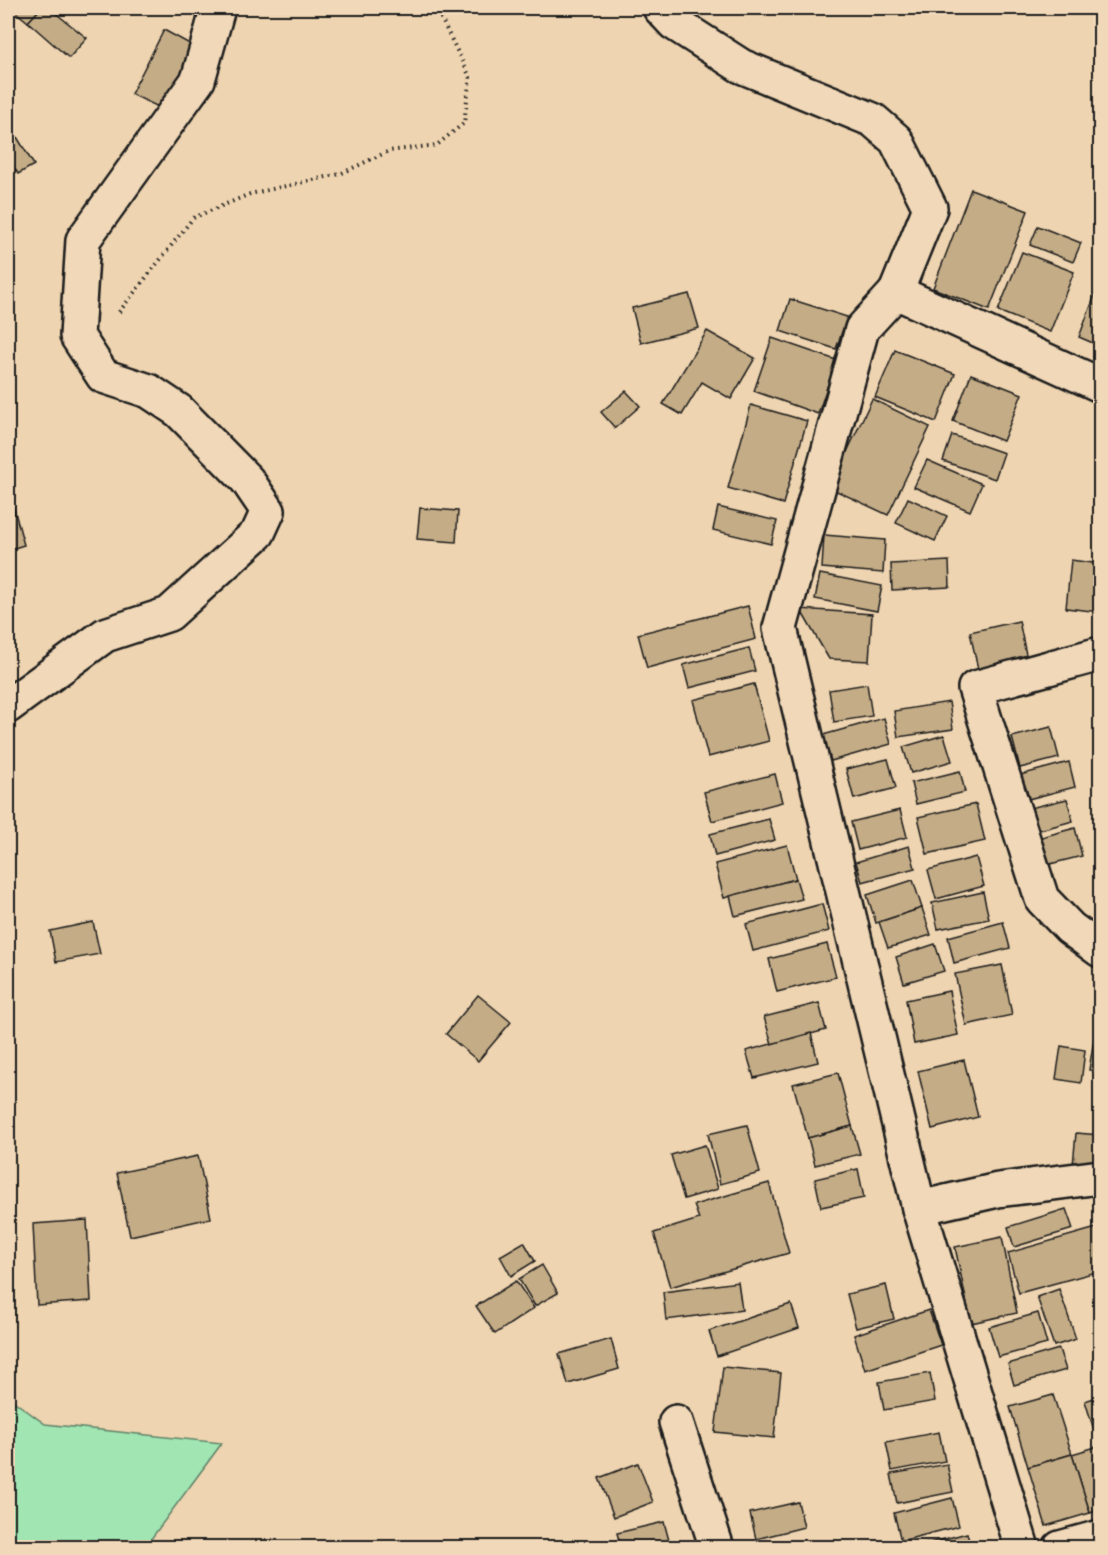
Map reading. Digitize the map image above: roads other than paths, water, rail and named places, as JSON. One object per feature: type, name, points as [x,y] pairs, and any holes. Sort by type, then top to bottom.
[{"type":"street","points":[[8,706],[105,635],[169,614],[258,533],[268,511],[248,480],[179,411],[149,391],[103,376],[76,336],[83,240],[198,80],[218,8]]},
{"type":"street","points":[[660,8],[674,23],[741,66],[873,120],[896,140],[930,208],[896,292],[862,329],[780,628],[919,1208],[1022,1548]]},
{"type":"street","points":[[896,292],[1101,385]]},
{"type":"street","points":[[1101,654],[975,688],[1042,899],[1070,928],[1101,950]]},
{"type":"street","points":[[919,1208],[998,1190],[1101,1177]]},
{"type":"street","points":[[676,1422],[717,1548]]},
{"type":"street","points":[[1060,1548],[1101,1536]]}]
